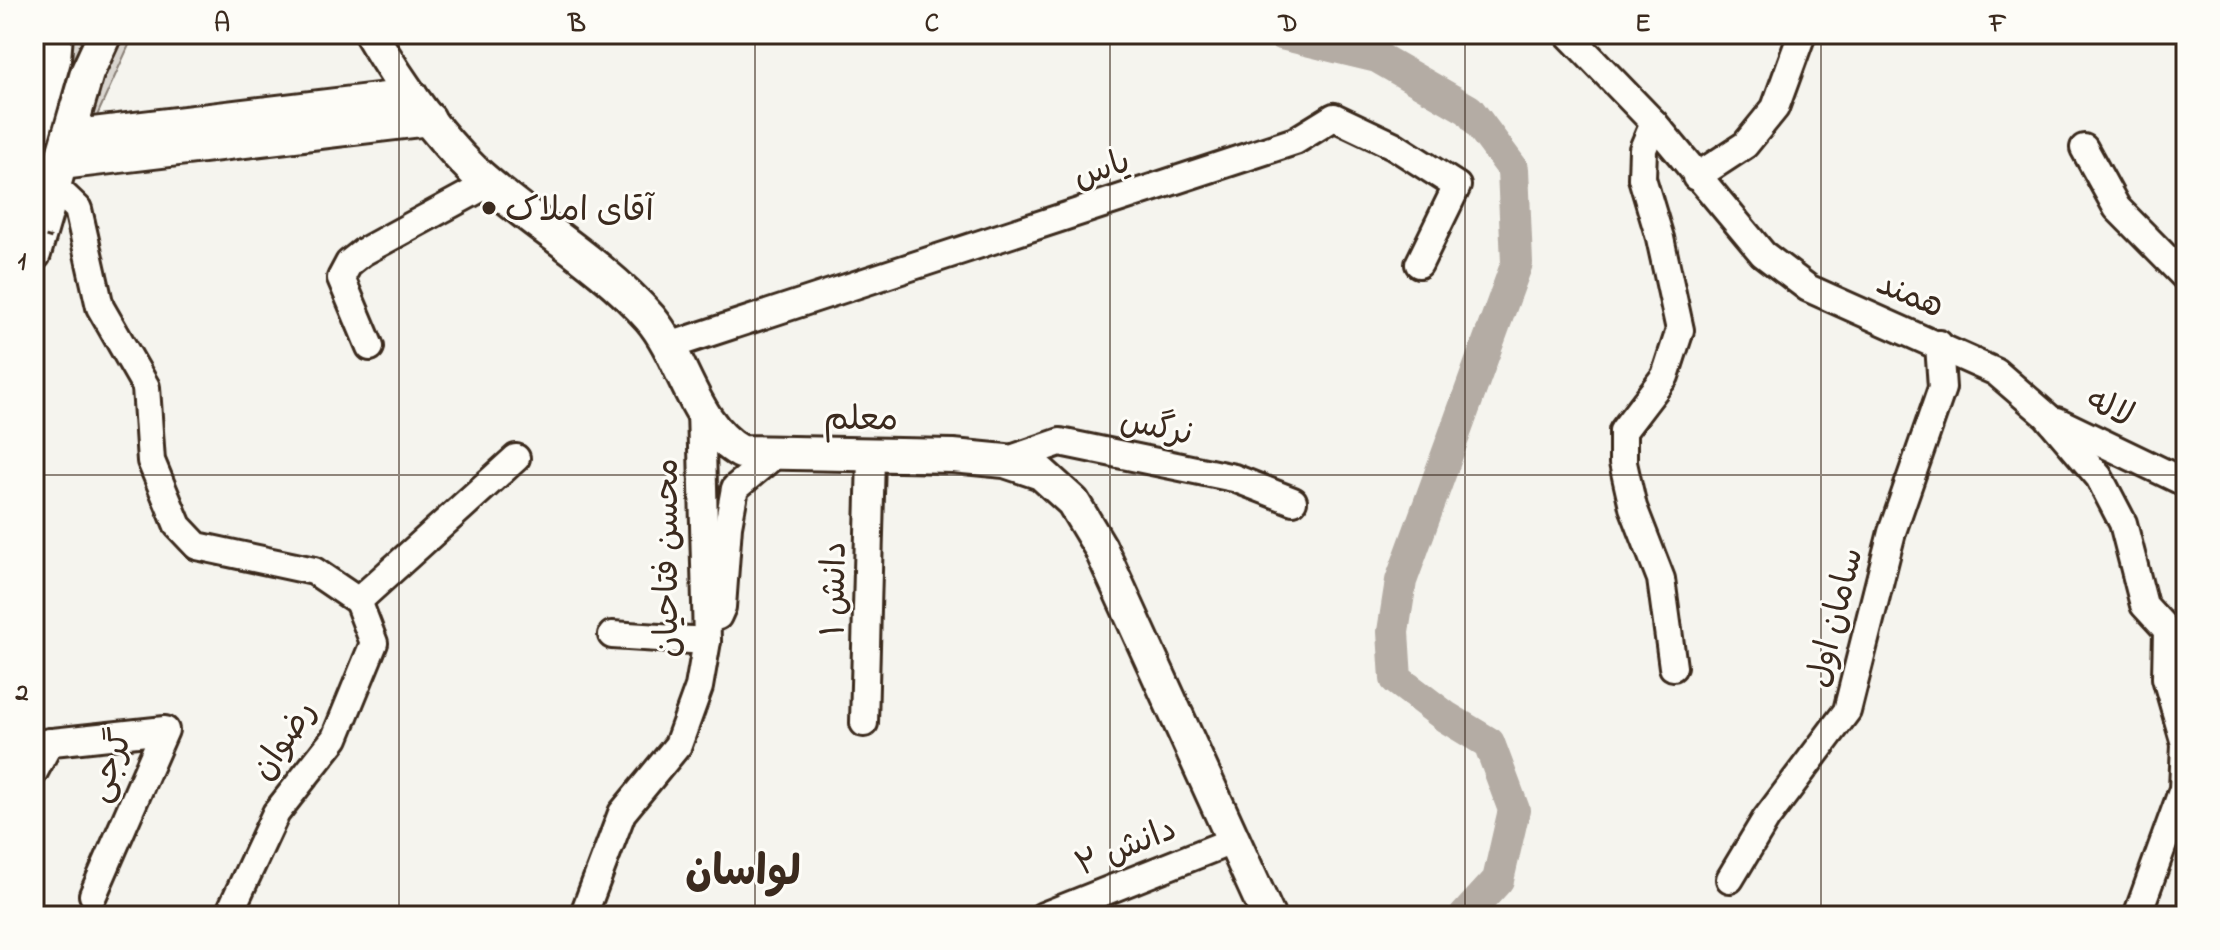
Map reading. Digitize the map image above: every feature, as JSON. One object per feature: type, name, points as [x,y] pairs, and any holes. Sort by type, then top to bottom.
[{"type":"main road","points":[[34,131],[54,60],[56,34]]},
{"type":"main road","points":[[45,247],[61,162],[87,73],[105,34]]},
{"type":"main road","name":"معلم","points":[[371,34],[420,108],[472,169],[582,256],[650,318],[669,346],[701,409],[726,444],[741,452],[871,457],[953,456],[1005,461],[1041,473],[1073,502],[1100,547],[1268,916]]},
{"type":"main road","points":[[61,162],[420,108]]},
{"type":"street","name":"همند","points":[[1568,34],[1654,123],[1763,254],[1808,288],[1996,372],[2047,416],[2099,477],[2123,523],[2144,605],[2176,634]]},
{"type":"street","points":[[1696,177],[1745,145],[1775,108],[1802,34]]},
{"type":"street","name":"یاس","points":[[669,346],[1295,141],[1334,117],[1393,145],[1457,186],[1419,264]]},
{"type":"street","points":[[1654,123],[1643,149],[1642,178],[1660,238],[1680,330],[1665,376],[1623,431],[1623,463],[1633,507],[1661,579],[1673,667]]},
{"type":"street","points":[[2084,148],[2117,208],[2186,278]]},
{"type":"street","points":[[61,162],[78,209],[100,307],[146,387],[151,461],[178,526],[197,546],[314,571],[358,601],[516,458]]},
{"type":"street","points":[[370,347],[341,278],[349,263],[363,252],[490,183]]},
{"type":"street","name":"سامان اول","points":[[1730,879],[1766,819],[1847,711],[1892,532],[1942,388],[1939,344]]},
{"type":"street","name":"محسن فتاحیان","points":[[591,911],[622,813],[678,745],[699,687],[707,641],[701,409]]},
{"type":"street","name":"لاله","points":[[2047,416],[2186,483]]},
{"type":"street","name":"نرگس","points":[[1005,461],[1060,442],[1234,478],[1293,501]]},
{"type":"street","points":[[612,635],[707,641],[722,607],[728,526],[735,488],[778,452]]},
{"type":"street","name":"دانش ۱","points":[[864,723],[871,457]]},
{"type":"street","name":"رضوان","points":[[228,916],[276,813],[335,738],[374,643],[358,601]]},
{"type":"street","points":[[2137,916],[2183,789],[2185,744],[2166,678],[2176,634]]},
{"type":"street","name":"گرجی","points":[[42,743],[165,730],[93,895]]},
{"type":"street","points":[[34,772],[42,743]]},
{"type":"street","name":"دانش ۲","points":[[1043,916],[1232,841]]},
{"type":"path","points":[[34,233],[45,247]]},
{"type":"shaded area","points":[[34,34],[134,34],[34,255]]},
{"type":"waterway","points":[[1281,34],[1377,57],[1469,110],[1513,169],[1517,263],[1401,581],[1393,632],[1396,679],[1446,717],[1489,743],[1514,810],[1498,880],[1465,916]]},
{"type":"place","name":"آقای املاک","points":[[489,208]]},
{"type":"district","name":"لواسان","points":[[743,869]]}]
